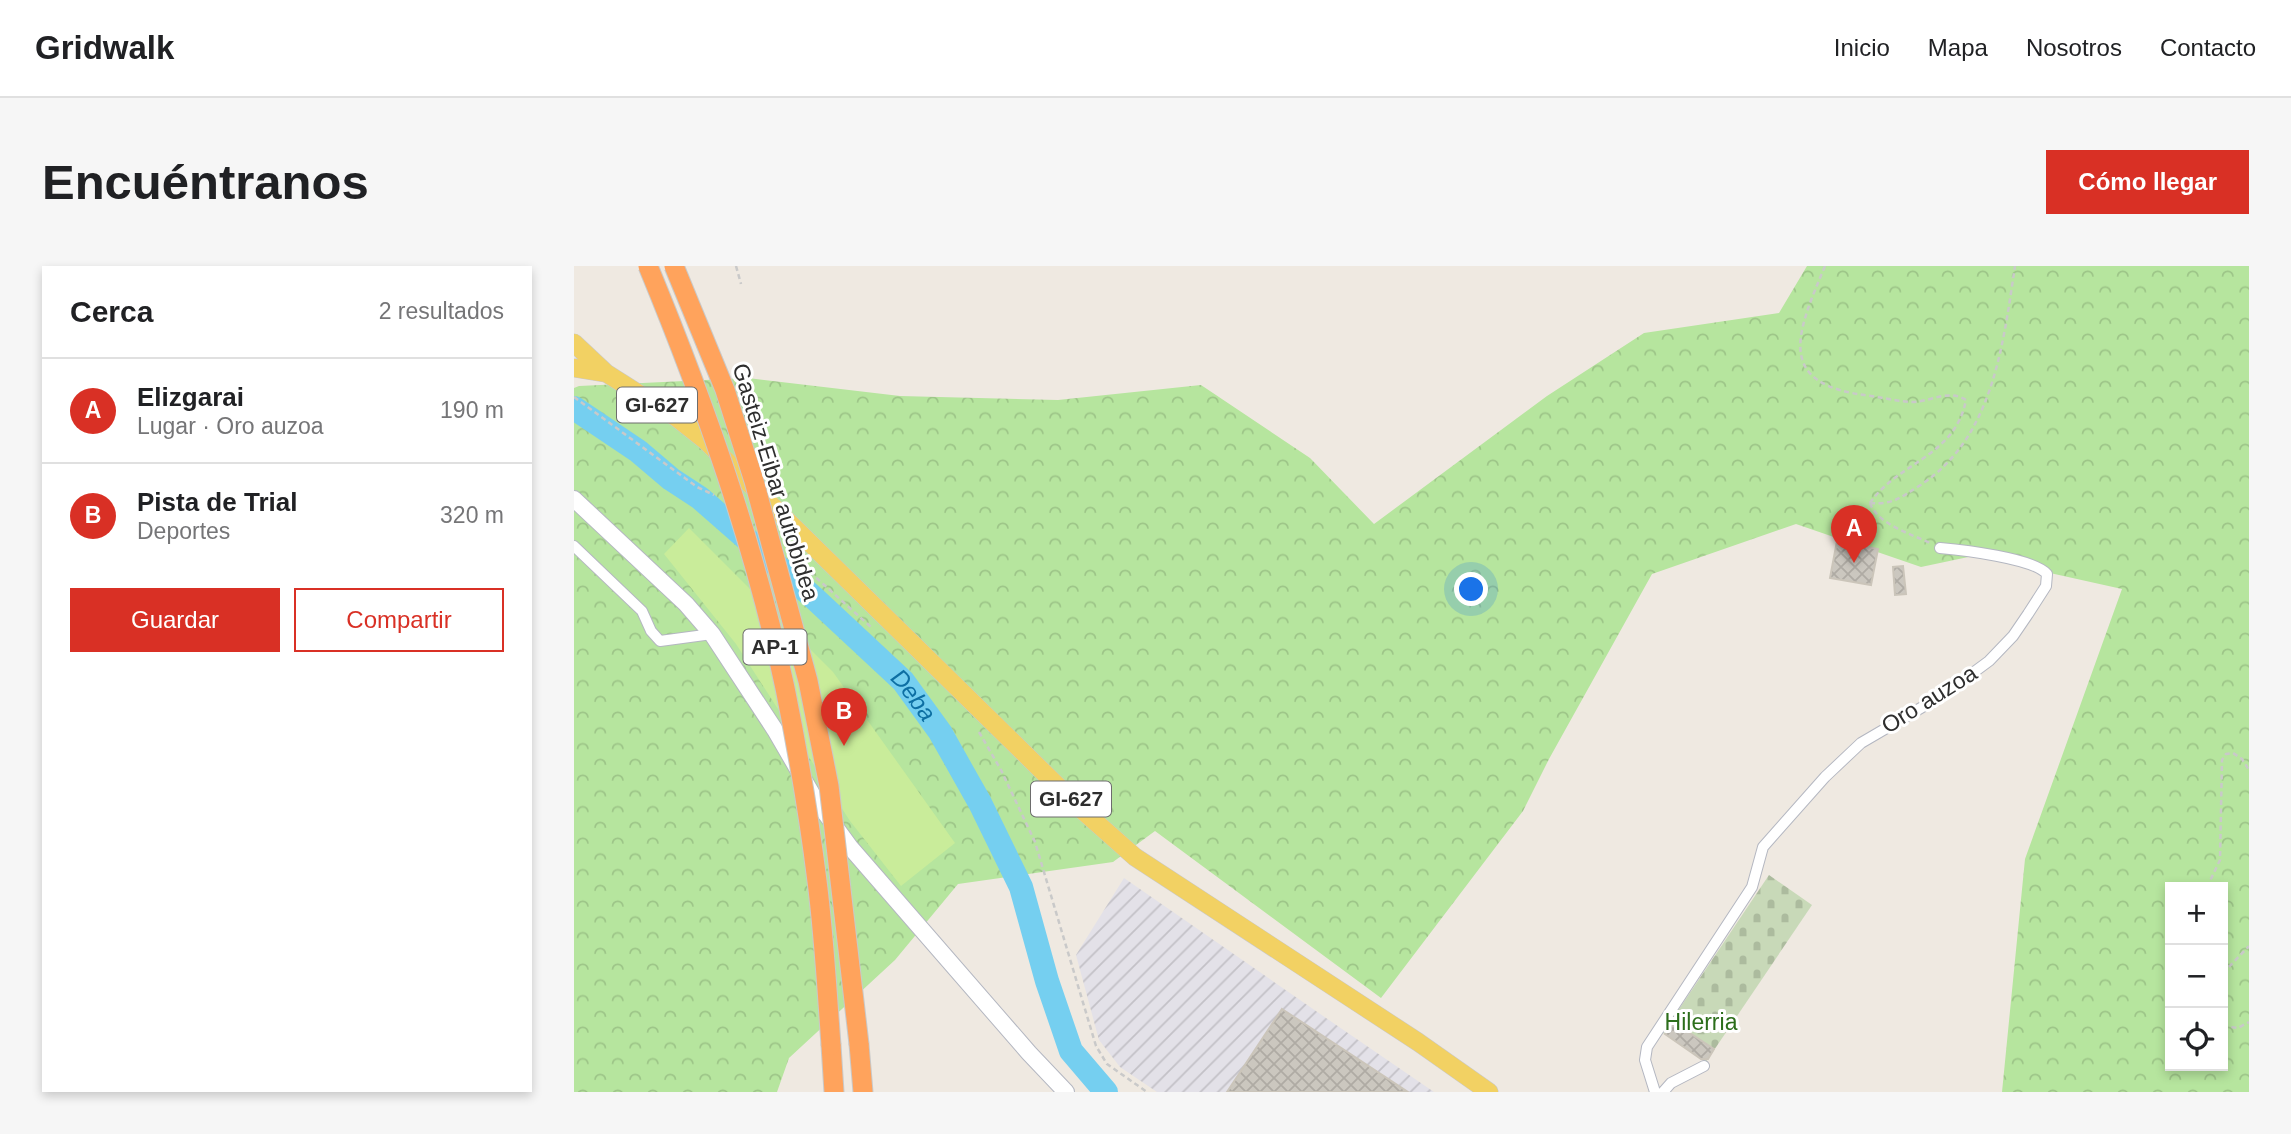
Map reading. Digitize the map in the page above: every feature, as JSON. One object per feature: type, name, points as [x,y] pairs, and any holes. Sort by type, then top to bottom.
[{"type":"highway","name":"Gasteiz-Eibar autobidea","points":[[648,266],[703,404],[732,488],[776,651],[804,792],[818,884],[834,1092]]},
{"type":"highway","name":"Gasteiz-Eibar autobidea","points":[[674,266],[725,390],[750,468],[808,681],[829,786],[863,1092]]},
{"type":"main road","name":"GI-627","points":[[574,343],[606,373],[677,418],[706,441],[1082,810],[1135,857],[1396,1027],[1489,1092]]},
{"type":"main road","name":"GI-627","points":[[574,368],[606,373]]},
{"type":"street","points":[[574,499],[686,604],[712,634],[775,730],[815,799],[850,847],[1066,1092]]},
{"type":"street","points":[[574,546],[642,611],[651,631],[660,640],[712,634]]},
{"type":"street","name":"Oro auzoa","points":[[1655,1092],[1645,1060],[1647,1047],[1752,887],[1763,847],[1825,776],[1861,743],[1943,695],[1989,661],[2014,636],[2046,586],[2047,574],[2044,570],[2028,564],[1940,548]]},
{"type":"street","points":[[1663,1092],[1671,1083],[1704,1066]]},
{"type":"path","points":[[736,266],[741,284]]},
{"type":"path","points":[[1825,266],[1815,288],[1799,343],[1800,358],[1815,380],[1831,388],[1857,395],[1917,402],[1955,395],[1966,400],[1963,415],[1934,452],[1883,488],[1870,503]]},
{"type":"path","points":[[1870,503],[1886,504],[1897,499],[1935,476],[1958,452],[1985,405],[2003,342],[2015,266]]},
{"type":"path","points":[[574,397],[698,487],[716,496]]},
{"type":"path","points":[[1870,503],[1872,510],[1880,518],[1940,548]]},
{"type":"path","points":[[784,549],[877,632]]},
{"type":"path","points":[[978,730],[1001,770],[1035,842],[1096,1046],[1107,1063],[1147,1092]]},
{"type":"path","points":[[2209,882],[2220,860],[2222,760],[2226,754],[2233,754],[2242,759],[2249,771]]},
{"type":"path","points":[[2228,967],[2249,946]]},
{"type":"path","points":[[2228,1027],[2238,1028],[2249,1022]]},
{"type":"shaded area","points":[[1124,878],[1434,1092],[1157,1092],[1120,1067],[1099,1040],[1076,955]]},
{"type":"green space","points":[[1807,266],[2249,266],[2249,1092],[2002,1092],[2025,859],[2122,589],[1973,556],[1921,567],[1796,524],[1652,574],[1523,811],[1381,998],[1155,831],[1113,862],[958,884],[895,960],[789,1058],[777,1092],[574,1092],[574,388],[748,378],[900,396],[1058,400],[1201,385],[1310,458],[1374,524],[1547,396],[1644,333],[1779,313]]},
{"type":"green space","points":[[689,528],[833,672],[955,843],[901,886],[850,821],[736,644],[664,554]]},
{"type":"green space","name":"Hilerria","points":[[1769,875],[1812,905],[1706,1062],[1663,1033]]},
{"type":"building","points":[[1837,541],[1878,549],[1871,585],[1830,578]]},
{"type":"building","points":[[1903,566],[1906,594],[1895,595],[1893,567]]},
{"type":"building","points":[[1282,1009],[1408,1092],[1227,1092]]},
{"type":"building","points":[[1673,1022],[1714,1049],[1708,1059],[1701,1059],[1665,1034]]},
{"type":"waterway","name":"Deba","points":[[574,408],[638,451],[671,479],[700,498],[903,681],[940,732],[980,803],[1021,887],[1047,981],[1071,1051],[1106,1092]]},
{"type":"place","name":"Elizgarai","points":[[1854,563]]},
{"type":"place","name":"Pista de Trial","points":[[844,746]]}]
